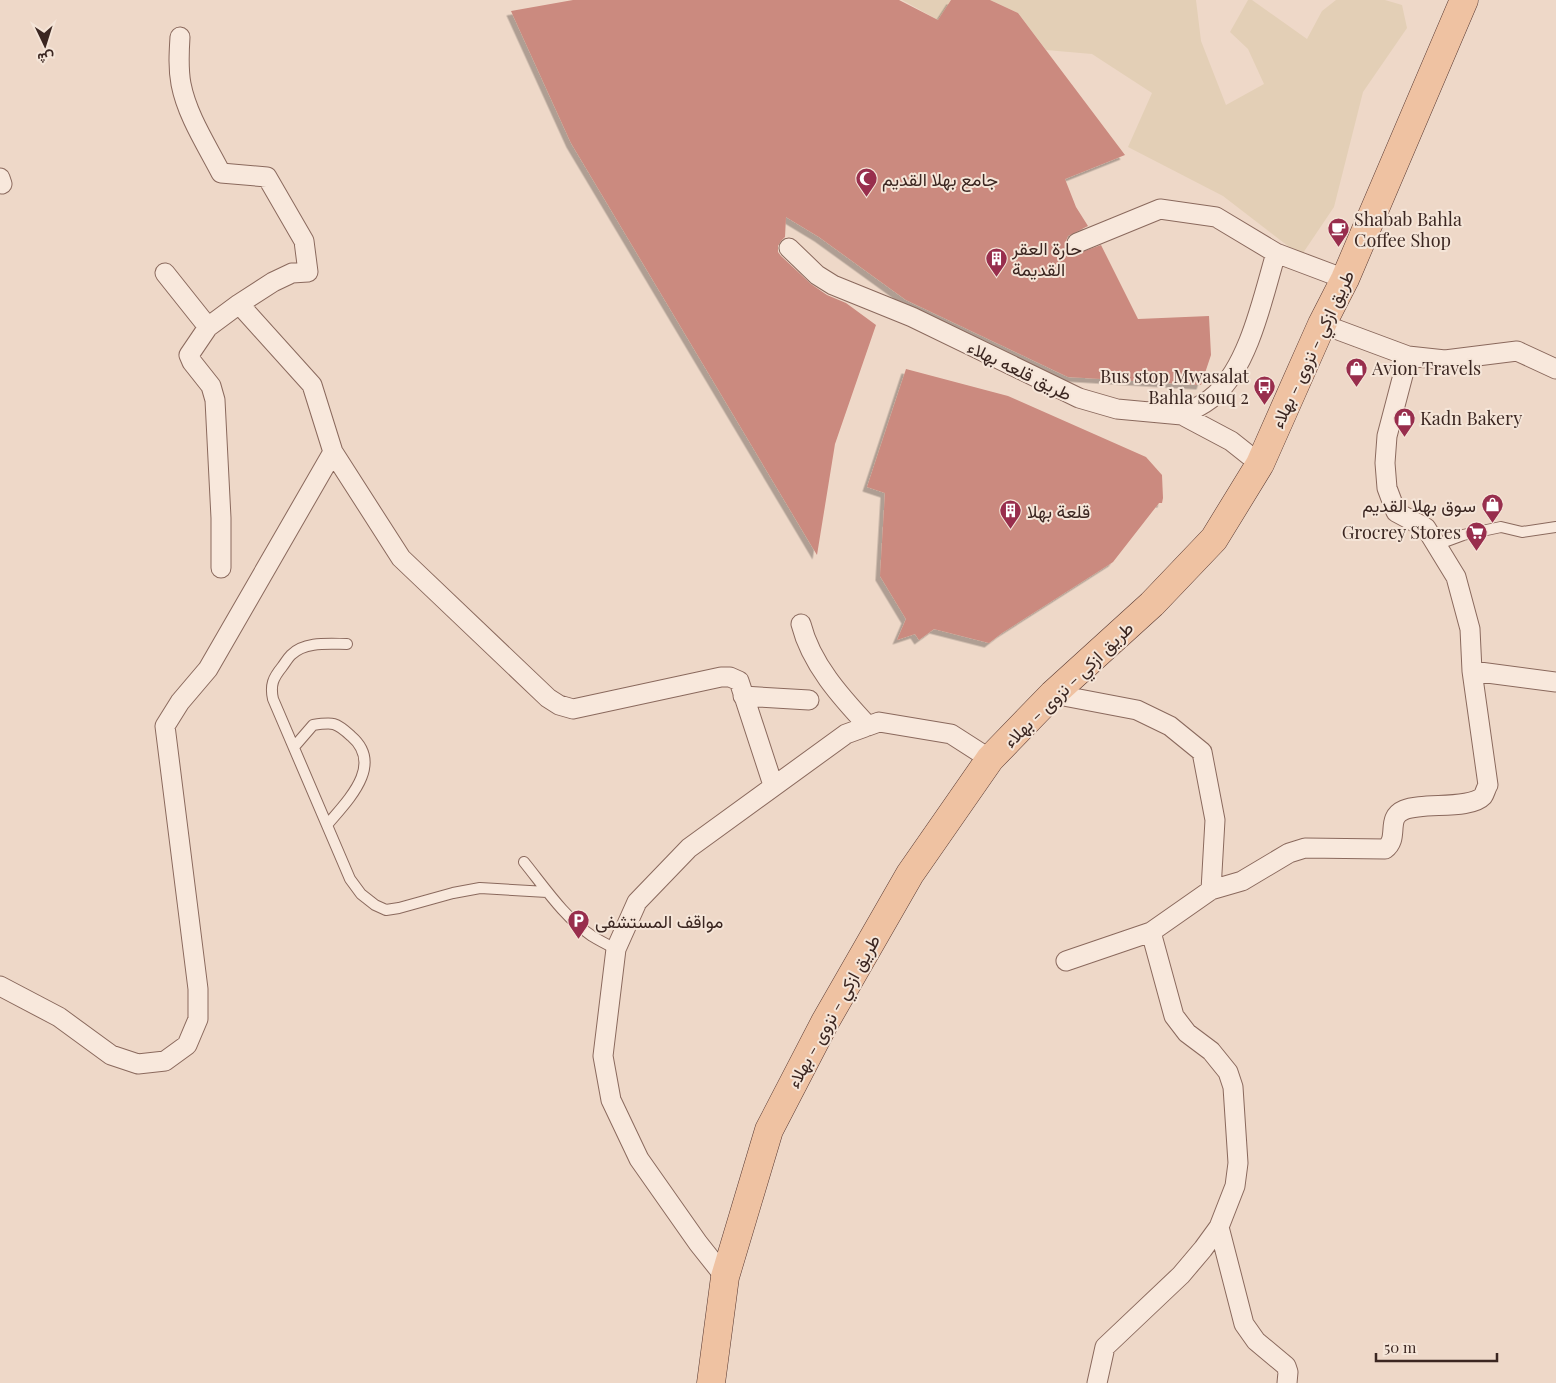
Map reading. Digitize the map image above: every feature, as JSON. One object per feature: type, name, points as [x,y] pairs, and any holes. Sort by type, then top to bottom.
[{"type":"main road","name":"طريق ازكي - نزوى - بهلاء","points":[[711,1383],[725,1277],[768,1130],[825,1022],[910,874],[990,759],[1053,694],[1152,604],[1214,539],[1260,464],[1322,324],[1345,279],[1464,0]]},
{"type":"street","points":[[180,37],[180,77],[188,110],[221,173],[267,177],[304,241],[308,272],[292,273],[273,282],[239,304],[208,327],[189,355],[192,362],[211,386],[215,400],[221,518],[221,568]]},
{"type":"street","points":[[1077,243],[1160,209],[1216,218],[1276,254],[1345,279]]},
{"type":"street","name":"طريق قلعه بهلاء","points":[[789,248],[817,274],[833,285],[912,317],[1079,398],[1118,409],[1182,415],[1231,442],[1260,464]]},
{"type":"street","points":[[1182,415],[1199,407],[1215,395],[1239,365],[1247,347],[1276,254]]},
{"type":"street","points":[[165,272],[208,327]]},
{"type":"street","points":[[239,304],[312,385],[333,452],[401,558],[548,698],[560,705],[573,708],[586,707],[721,677],[730,677],[739,681],[774,785]]},
{"type":"street","points":[[1322,324],[1408,356],[1445,360],[1517,351],[1556,369]]},
{"type":"street","points":[[1066,961],[1150,932],[1211,890],[1242,881],[1289,853],[1305,848],[1385,849],[1391,845],[1395,816],[1402,811],[1413,807],[1474,802],[1483,796],[1488,785],[1472,671],[1470,629],[1456,577],[1426,528],[1396,512],[1387,488],[1385,463],[1387,436],[1408,356]]},
{"type":"street","points":[[0,986],[59,1016],[112,1054],[138,1064],[165,1060],[187,1045],[198,1019],[198,989],[165,726],[180,702],[208,669],[333,452]]},
{"type":"street","points":[[801,624],[810,650],[832,684],[844,701],[868,726]]},
{"type":"street","points":[[1472,671],[1556,682]]},
{"type":"street","points":[[1053,694],[1137,710],[1170,726],[1202,752],[1215,820],[1211,890]]},
{"type":"street","points":[[743,696],[809,700]]},
{"type":"street","points":[[725,1277],[698,1243],[639,1159],[611,1100],[603,1056],[616,949],[638,902],[689,848],[846,734],[879,722],[951,734],[990,759]]},
{"type":"street","points":[[1097,1383],[1105,1347],[1181,1275],[1203,1250],[1219,1227],[1235,1186],[1238,1163],[1233,1087],[1228,1072],[1211,1051],[1187,1033],[1174,1016],[1150,932]]},
{"type":"street","points":[[1219,1227],[1244,1324],[1256,1341],[1286,1366],[1288,1372],[1287,1383]]},
{"type":"lane","points":[[1436,545],[1462,535],[1501,527],[1522,532],[1556,527]]},
{"type":"lane","points":[[348,644],[305,646],[292,653],[274,676],[271,688],[273,699],[350,879],[361,894],[375,905],[386,910],[480,888],[548,892]]},
{"type":"lane","points":[[294,747],[313,725],[336,724],[358,741],[365,756],[364,770],[355,792],[327,825]]},
{"type":"lane","points":[[524,862],[561,908],[576,923],[592,936],[616,949]]},
{"type":"shaded area","points":[[902,0],[951,0],[938,20]]},
{"type":"shaded area","points":[[990,0],[1196,0],[1201,41],[1226,105],[1264,84],[1248,49],[1230,32],[1248,0],[1252,0],[1307,39],[1322,11],[1336,0],[1385,0],[1402,5],[1407,28],[1363,92],[1334,207],[1301,256],[1223,196],[1128,147],[1152,93],[1092,54],[1046,50],[1018,13]]},
{"type":"building","name":"حارة العقر القديمة","points":[[573,0],[899,0],[938,20],[951,0],[990,0],[1018,13],[1125,155],[1065,179],[1076,207],[1088,226],[1068,236],[1066,241],[1067,248],[1076,254],[1101,245],[1138,319],[1209,316],[1211,355],[1201,385],[1068,377],[906,300],[819,237],[786,217],[785,237],[778,246],[778,252],[781,256],[811,284],[827,295],[846,303],[876,325],[835,444],[817,555],[571,143],[511,11]]},
{"type":"building","name":"قلعة بهلا","points":[[906,369],[1008,396],[1146,457],[1162,475],[1162,503],[1159,503],[1113,562],[989,643],[934,629],[919,640],[915,634],[897,640],[906,619],[880,576],[885,493],[867,487]]},
{"type":"place","name":"جامع بهلا القديم","points":[[866,198]]},
{"type":"place","name":"Shabab Bahla Coffee Shop","points":[[1338,248]]},
{"type":"place","name":"حارة العقر القديمة","points":[[996,277]]},
{"type":"place","name":"Avion Travels","points":[[1356,387]]},
{"type":"place","name":"Bus stop Mwasalat Bahla souq 2","points":[[1265,405]]},
{"type":"place","name":"Kadn Bakery","points":[[1404,437]]},
{"type":"place","name":"سوق بهلا القديم","points":[[1492,524]]},
{"type":"place","name":"قلعة بهلا","points":[[1011,530]]},
{"type":"place","name":"Grocrey Stores","points":[[1477,551]]},
{"type":"place","name":"مواقف المستشفى","points":[[579,940]]}]
